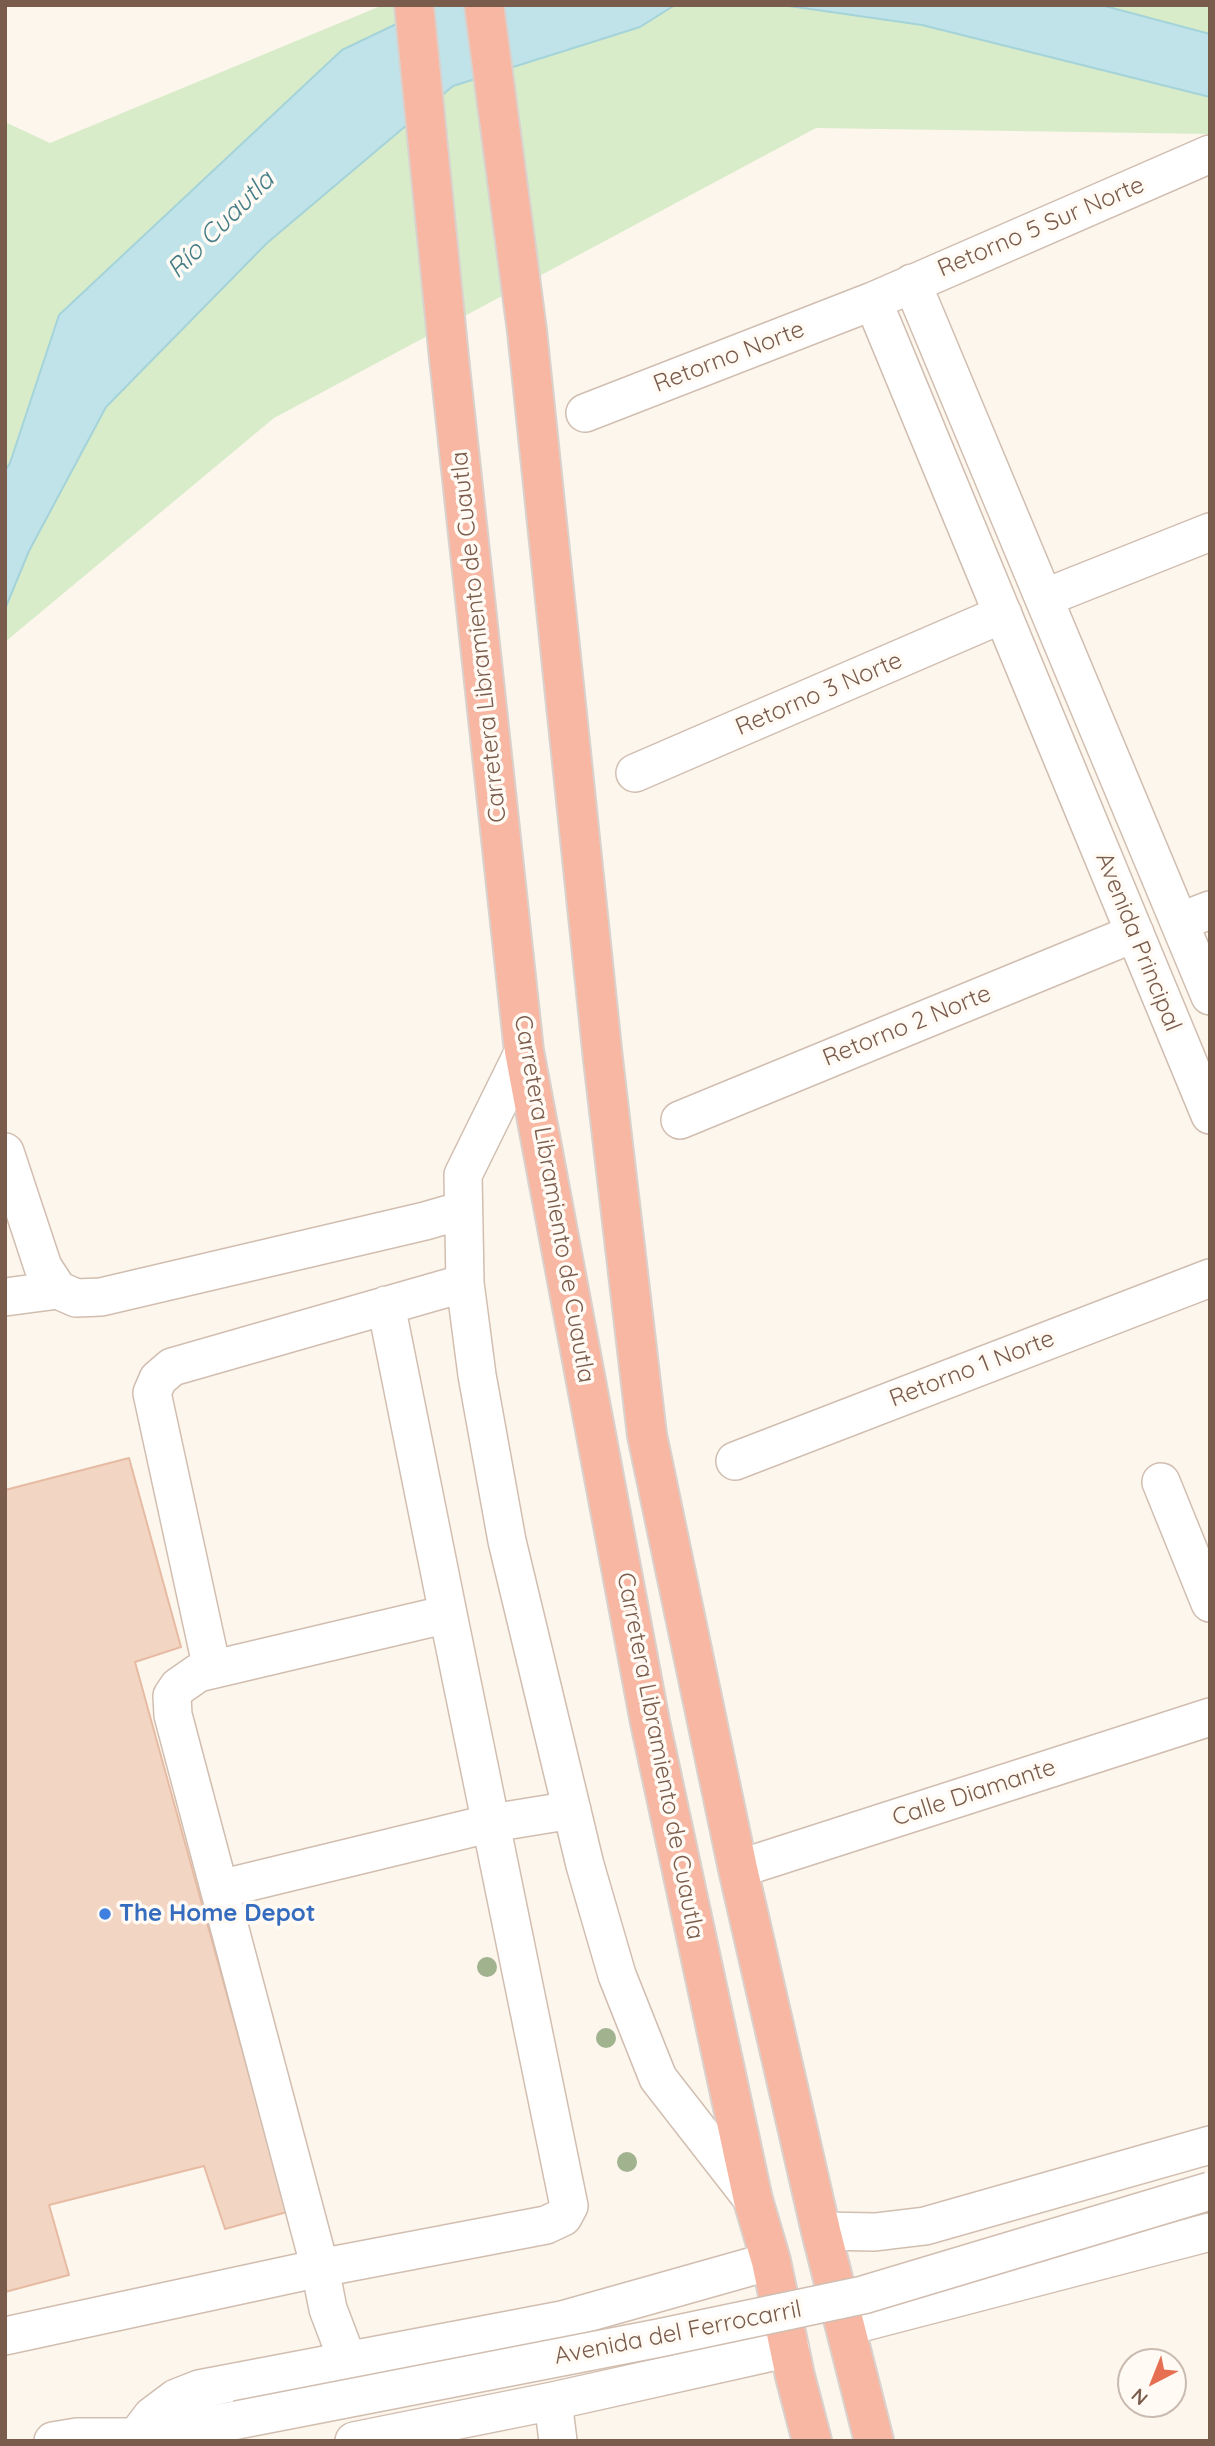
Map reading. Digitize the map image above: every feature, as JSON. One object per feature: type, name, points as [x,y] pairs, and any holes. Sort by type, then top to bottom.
[{"type":"highway","name":"Carretera Libramiento de Cuautla","points":[[414,5],[449,358],[524,1051],[650,1722],[753,2200],[771,2261],[792,2362]]},
{"type":"highway","name":"Carretera Libramiento de Cuautla","points":[[484,5],[527,331],[601,1045],[647,1435],[737,1869],[845,2327]]},
{"type":"highway","points":[[845,2327],[874,2441]]},
{"type":"highway","points":[[845,2327],[890,2441]]},
{"type":"highway","points":[[792,2362],[798,2441]]},
{"type":"highway","points":[[792,2362],[812,2441]]},
{"type":"street","name":"Retorno 5 Sur Norte","points":[[873,301],[1210,154]]},
{"type":"street","name":"Avenida Principal","points":[[912,282],[1108,752],[1194,916],[1210,996]]},
{"type":"street","name":"Avenida Principal","points":[[873,301],[1210,1115]]},
{"type":"street","name":"Retorno Norte","points":[[585,413],[873,301]]},
{"type":"street","points":[[938,459],[978,440]]},
{"type":"street","points":[[1044,598],[1210,533]]},
{"type":"street","name":"Retorno 3 Norte","points":[[635,773],[1003,614]]},
{"type":"street","points":[[1067,770],[1108,752]]},
{"type":"street","name":"Retorno 2 Norte","points":[[680,1120],[1135,933]]},
{"type":"street","points":[[524,1051],[463,1175],[465,1283],[477,1375],[507,1541],[585,1865],[618,1975],[658,2078],[753,2200]]},
{"type":"street","points":[[5,1152],[43,1267],[58,1290]]},
{"type":"street","points":[[5,1297],[58,1290],[76,1298],[101,1297],[463,1210]]},
{"type":"street","name":"Retorno 1 Norte","points":[[735,1461],[1210,1278]]},
{"type":"street","points":[[212,1670],[152,1393],[158,1379],[172,1367],[465,1283]]},
{"type":"street","points":[[5,2336],[320,2268],[546,2225],[562,2217],[569,2206],[386,1305]]},
{"type":"street","points":[[1161,1482],[1210,1603]]},
{"type":"street","points":[[347,2359],[328,2309],[320,2268],[172,1705],[172,1696],[178,1686],[198,1673],[448,1614]]},
{"type":"street","name":"Calle Diamante","points":[[737,1869],[1210,1717]]},
{"type":"street","points":[[220,1889],[492,1823],[572,1810]]},
{"type":"street","points":[[821,2231],[875,2232],[925,2226],[1210,2145]]},
{"type":"street","name":"Avenida del Ferrocarril","points":[[69,2440],[138,2439],[659,2338],[863,2295],[1210,2191]]},
{"type":"street","points":[[845,2327],[1210,2232]]},
{"type":"street","name":"Avenida del Ferrocarril","points":[[138,2439],[152,2417],[176,2398],[199,2389],[562,2320],[771,2261]]},
{"type":"street","name":"Avenida del Ferrocarril","points":[[367,2440],[553,2401],[792,2362]]},
{"type":"street","points":[[553,2401],[558,2441]]},
{"type":"green space","points":[[383,5],[1210,5],[1210,134],[816,128],[274,418],[5,642],[5,122],[50,143]]},
{"type":"water","name":"Río Cuautla","points":[[436,5],[675,5],[640,27],[453,86],[267,243],[106,407],[29,551],[5,609],[5,471],[10,463],[59,315],[342,50]]},
{"type":"water","points":[[782,5],[1101,5],[1210,34],[1210,97],[922,25]]},
{"type":"building","name":"The Home Depot","points":[[129,1458],[181,1647],[135,1662],[287,2212],[225,2229],[204,2166],[49,2205],[69,2275],[5,2292],[5,1490]]},
{"type":"place","name":"The Home Depot","points":[[105,1914]]}]
